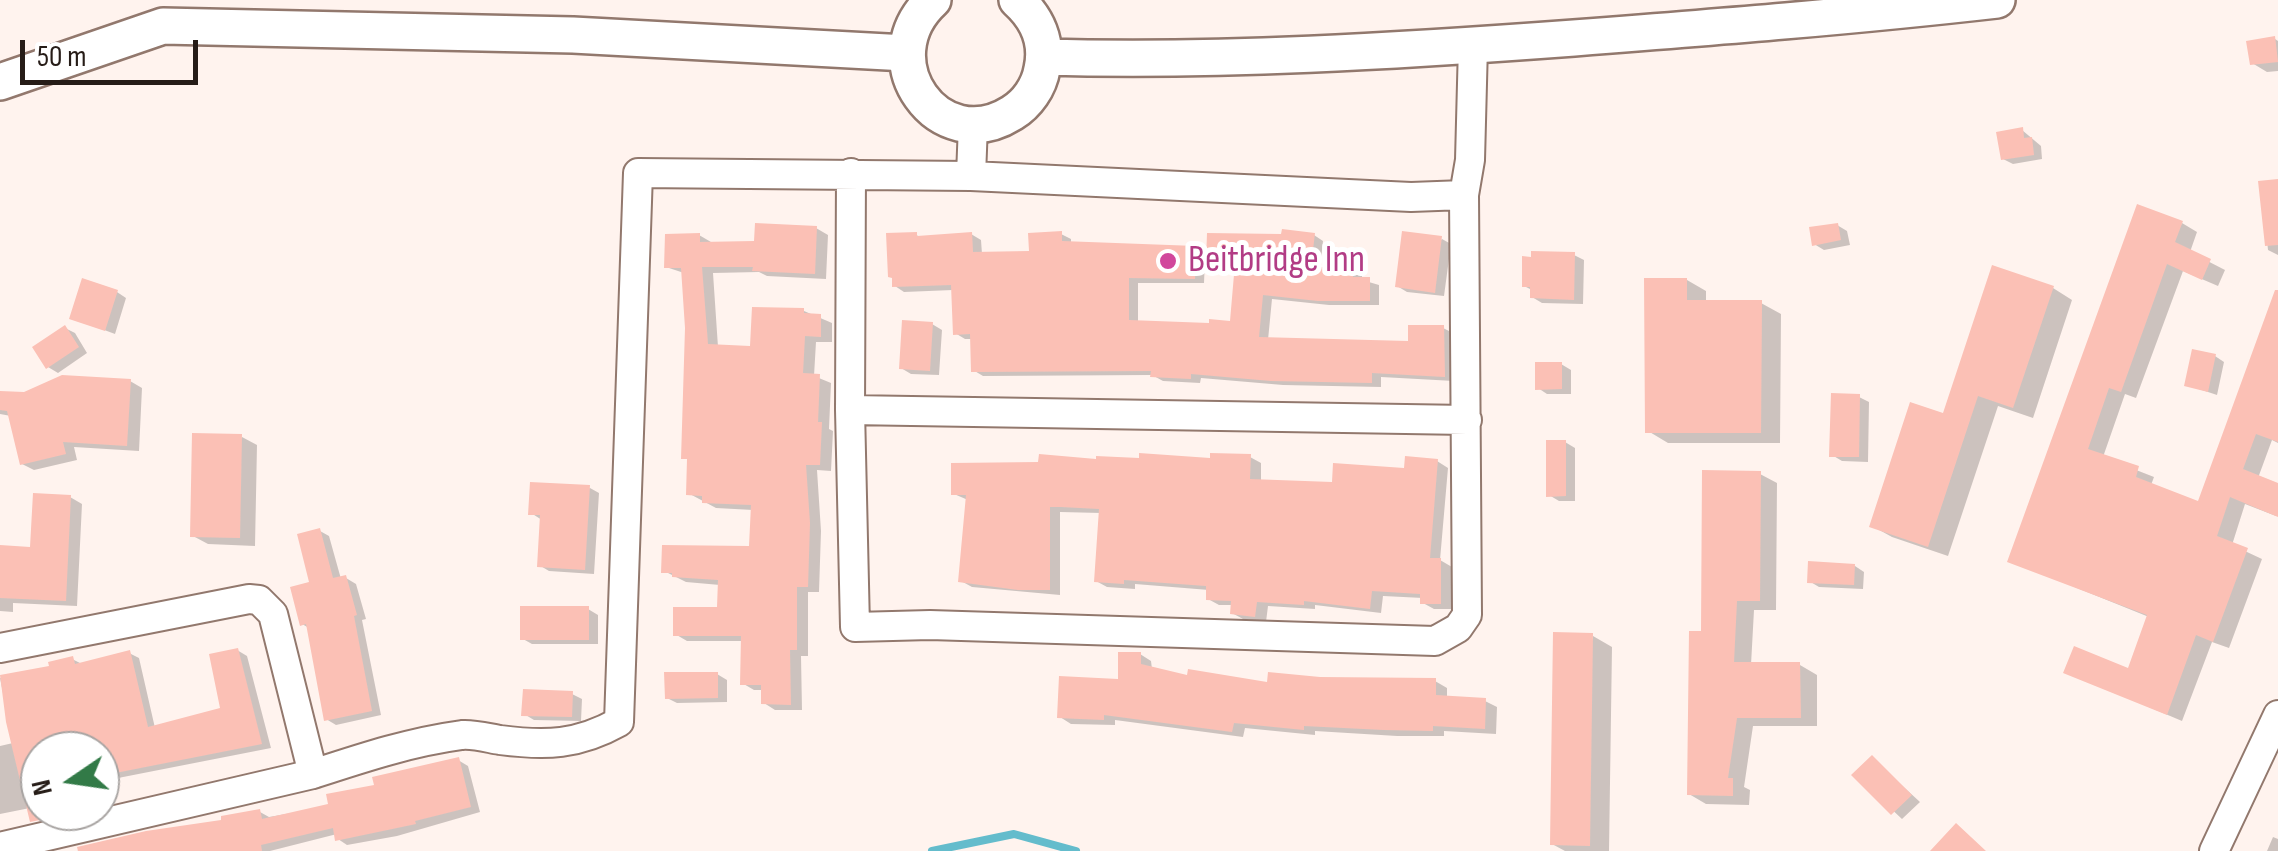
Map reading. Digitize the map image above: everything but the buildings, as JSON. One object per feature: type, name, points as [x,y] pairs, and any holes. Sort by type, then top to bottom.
[{"type":"street","points":[[933,0],[914,23],[906,52],[912,83],[930,108],[958,122],[973,124],[988,123],[1016,111],[1036,87],[1044,57],[1038,27],[1017,0]]},
{"type":"street","points":[[1044,57],[1152,60],[1473,46],[1770,23],[1998,0]]},
{"type":"street","points":[[0,82],[163,26],[572,35],[906,52]]},
{"type":"street","points":[[852,173],[850,410],[855,627],[930,625],[1435,641],[1458,628],[1466,615],[1464,195],[1470,160],[1473,46]]},
{"type":"street","points":[[971,176],[973,124]]},
{"type":"street","points":[[0,848],[313,774],[406,745],[468,734],[528,744],[563,743],[593,736],[619,722],[638,174],[971,176],[1411,197],[1464,195]]},
{"type":"street","points":[[850,410],[1467,420]]},
{"type":"street","points":[[0,648],[249,598],[260,600],[273,614],[313,774]]},
{"type":"street","points":[[2214,851],[2278,715]]},
{"type":"waterway","points":[[932,851],[1014,834],[1076,851]]},
{"type":"place","name":"Beitbridge Inn","points":[[1168,261]]}]
